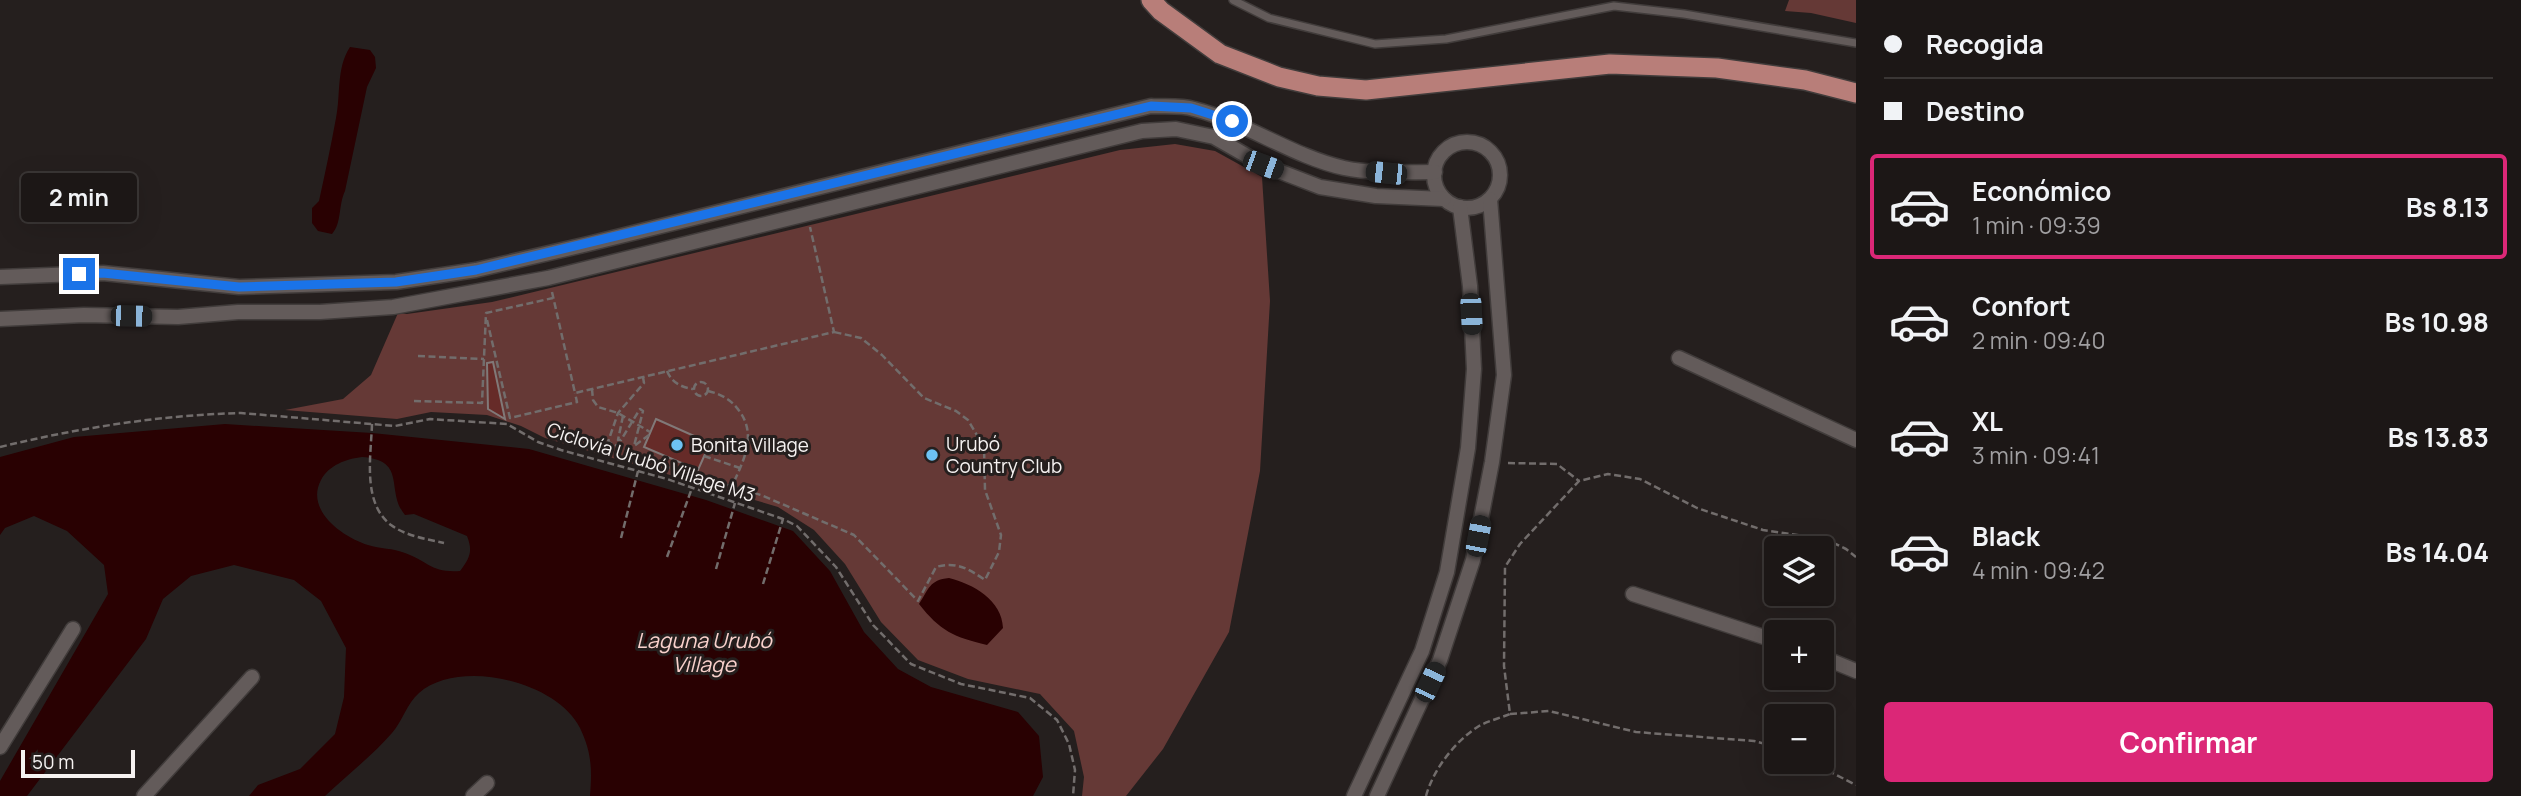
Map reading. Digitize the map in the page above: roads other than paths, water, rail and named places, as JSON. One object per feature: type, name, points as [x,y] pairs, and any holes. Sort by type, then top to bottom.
[{"type":"main road","points":[[1151,0],[1161,11],[1220,54],[1279,77],[1318,86],[1366,90],[1610,64],[1717,68],[1805,80],[1856,93]]},
{"type":"street","points":[[0,277],[103,273],[239,287],[396,282],[476,270],[588,244],[1151,106],[1191,108],[1232,121],[1294,150],[1342,167],[1386,173],[1434,172]]},
{"type":"street","points":[[1176,129],[1179,107]]},
{"type":"street","points":[[0,319],[84,315],[178,317],[393,307],[558,276],[1142,131],[1176,129],[1214,137],[1263,165],[1321,187],[1376,196],[1444,199],[1460,207],[1480,205],[1490,199],[1497,190],[1500,179],[1495,157],[1477,144],[1454,145],[1444,152],[1434,172],[1438,190],[1444,199]]},
{"type":"street","points":[[1377,796],[1440,660],[1473,560],[1493,458],[1504,375],[1490,199]]},
{"type":"street","points":[[1354,796],[1422,651],[1447,572],[1468,448],[1474,369],[1470,286],[1460,207]]},
{"type":"street","points":[[588,244],[593,267]]},
{"type":"street","points":[[1679,358],[1856,440]]},
{"type":"street","points":[[1468,448],[1493,458]]},
{"type":"street","points":[[1633,594],[1764,637]]},
{"type":"street","points":[[0,747],[73,629]]},
{"type":"street","points":[[1834,662],[1856,671]]},
{"type":"street","points":[[144,796],[252,677]]},
{"type":"street","points":[[473,796],[487,783]]},
{"type":"lane","points":[[1233,0],[1269,18],[1375,44],[1446,39],[1614,6],[1684,14],[1856,43]]},
{"type":"water","points":[[350,47],[370,50],[375,57],[376,68],[367,87],[339,220],[332,234],[318,231],[312,223],[312,208],[319,201],[336,118],[341,73]]},
{"type":"water","name":"Laguna Urubó Village","points":[[225,424],[372,433],[529,449],[706,500],[793,531],[830,571],[864,632],[898,669],[931,687],[1018,712],[1039,736],[1043,777],[1033,796],[590,796],[591,770],[587,746],[580,728],[568,712],[551,698],[529,687],[481,676],[458,677],[436,683],[419,693],[392,733],[325,796],[249,796],[258,785],[300,769],[335,734],[344,697],[346,648],[321,601],[294,580],[234,565],[191,576],[163,599],[146,639],[27,796],[0,796],[0,781],[108,594],[104,565],[67,531],[34,516],[5,528],[0,535],[0,457],[74,437]],"holes":[[[350,459],[376,459],[391,470],[399,506],[405,515],[414,514],[467,536],[470,554],[460,571],[442,570],[400,551],[358,541],[337,529],[322,512],[317,491],[324,475]]]},
{"type":"water","points":[[949,578],[976,589],[998,609],[1003,628],[987,645],[948,632],[919,604],[933,583]]},
{"type":"place","name":"Bonita Village","points":[[677,445]]},
{"type":"place","name":"Urubó Country Club","points":[[932,455]]}]
